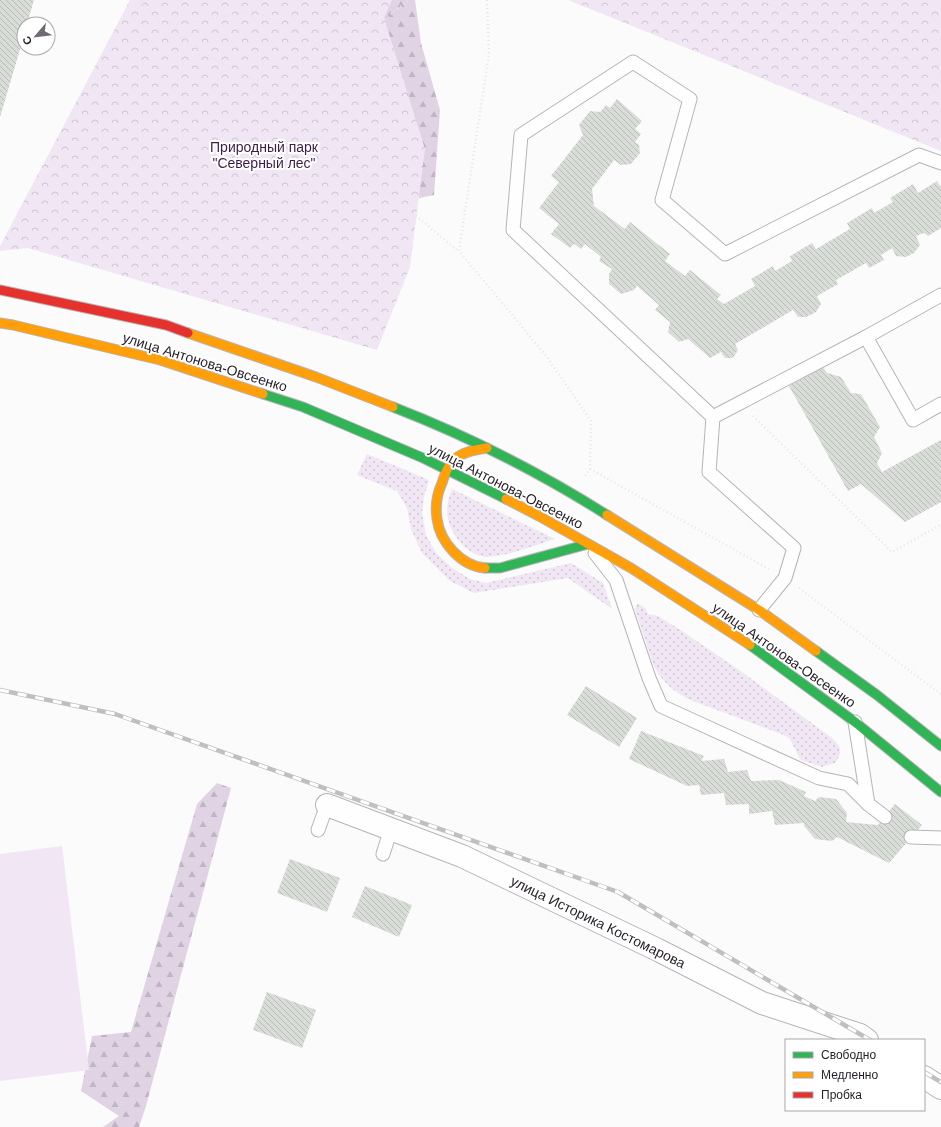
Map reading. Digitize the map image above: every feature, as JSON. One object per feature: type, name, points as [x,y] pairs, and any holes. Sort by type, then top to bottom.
[{"type":"highway","name":"улица Антонова-Овсеенко","points":[[0,290],[166,325],[316,377],[436,424],[487,448],[573,493],[759,610],[877,695],[941,746]]},
{"type":"highway","name":"улица Антонова-Овсеенко","points":[[0,323],[160,360],[296,404],[423,458],[539,516],[631,568],[748,643],[855,722],[941,792]]},
{"type":"highway","points":[[487,448],[467,452],[456,458],[446,470],[437,495],[436,510],[442,534],[448,545],[458,556],[476,566],[500,568],[588,544]]},
{"type":"street","name":"улица Историка Костомарова","points":[[327,805],[462,856],[658,950],[762,1002],[860,1035],[866,1039]]},
{"type":"street","points":[[925,1078],[941,1088]]},
{"type":"lane","points":[[713,417],[513,230],[521,135],[633,62],[690,99],[662,200],[725,254],[920,155],[941,163]]},
{"type":"lane","points":[[713,417],[866,337],[941,295]]},
{"type":"lane","points":[[866,337],[913,420],[941,404]]},
{"type":"lane","points":[[713,417],[709,472],[794,548],[785,578],[759,610]]},
{"type":"lane","points":[[588,544],[616,580],[649,678],[661,706],[819,778],[848,784],[868,804],[885,816]]},
{"type":"lane","points":[[855,722],[868,804]]},
{"type":"lane","points":[[318,830],[327,805]]},
{"type":"lane","points":[[383,854],[391,829]]},
{"type":"lane","points":[[911,837],[941,838]]},
{"type":"path","points":[[140,0],[164,26],[212,58],[256,80],[459,251]]},
{"type":"path","points":[[164,26],[256,11],[319,45],[364,35],[409,0]]},
{"type":"path","points":[[758,0],[941,74]]},
{"type":"path","points":[[740,403],[892,552],[941,525]]},
{"type":"green space","name":"Природный парк \"Северный лес\"","points":[[130,0],[392,0],[384,18],[425,149],[410,267],[377,350],[28,248],[0,251],[0,246]]},
{"type":"green space","points":[[201,0],[415,0],[421,43],[440,110],[434,195],[410,200]]},
{"type":"green space","points":[[568,0],[941,0],[941,151]]},
{"type":"green space","points":[[367,454],[429,480],[424,497],[422,513],[426,535],[436,553],[451,567],[470,579],[486,583],[571,563],[603,583],[612,609],[568,578],[474,593],[450,581],[422,553],[411,529],[407,508],[397,491],[357,475]]},
{"type":"green space","points":[[452,489],[555,539],[503,555],[487,557],[476,554],[466,548],[458,540],[450,525],[447,510],[448,500]]},
{"type":"green space","points":[[637,603],[645,608],[648,614],[658,616],[742,672],[832,738],[838,744],[840,750],[835,763],[822,767],[801,760],[790,739],[784,735],[693,701],[675,691],[665,682],[654,666],[635,610]]},
{"type":"green space","points":[[217,783],[231,788],[146,1106],[139,1127],[103,1127],[119,1116],[81,1091],[92,1036],[131,1032],[197,804]]},
{"type":"green space","points":[[62,846],[89,1070],[0,1081],[0,854]]},
{"type":"building","points":[[0,0],[34,0],[29,16],[16,16],[16,56],[18,56],[0,117]]},
{"type":"building","points":[[617,99],[642,121],[635,129],[641,134],[635,142],[639,145],[640,153],[631,164],[621,165],[614,160],[592,189],[594,206],[625,229],[630,222],[670,254],[665,261],[685,276],[690,270],[721,295],[717,299],[724,304],[755,286],[751,279],[773,266],[775,271],[792,261],[790,256],[812,243],[816,249],[850,229],[847,223],[872,208],[874,213],[893,202],[890,198],[913,184],[918,193],[937,181],[941,187],[941,228],[928,236],[924,233],[916,236],[920,245],[914,253],[906,257],[896,256],[892,248],[881,255],[884,260],[869,268],[866,263],[836,280],[838,284],[817,296],[821,304],[816,312],[806,317],[798,317],[793,310],[735,344],[738,350],[733,358],[725,358],[721,352],[710,358],[688,339],[679,342],[668,332],[670,322],[655,310],[659,305],[637,286],[634,290],[621,294],[609,284],[609,274],[612,269],[599,261],[601,257],[585,244],[581,249],[574,244],[570,248],[551,234],[559,224],[539,208],[559,182],[551,176],[583,135],[579,125],[590,111],[600,112],[606,105],[610,108]]},
{"type":"building","points":[[823,367],[827,373],[841,377],[851,393],[861,394],[880,427],[874,437],[882,453],[877,463],[882,472],[941,440],[941,502],[905,522],[861,484],[848,491],[789,386]]},
{"type":"building","points":[[586,686],[637,718],[619,747],[567,715]]},
{"type":"building","points":[[641,731],[704,756],[701,761],[724,759],[728,772],[747,770],[751,781],[779,780],[806,792],[804,796],[815,801],[819,797],[836,799],[847,813],[846,822],[878,825],[895,804],[922,825],[889,863],[837,837],[832,841],[815,839],[804,826],[804,823],[775,825],[772,811],[749,814],[749,804],[726,805],[724,793],[701,795],[699,785],[687,786],[629,759]]},
{"type":"building","points":[[290,859],[340,878],[327,912],[277,893]]},
{"type":"building","points":[[365,886],[412,905],[399,937],[352,917]]},
{"type":"building","points":[[267,992],[316,1010],[302,1048],[253,1030]]},
{"type":"railway","points":[[0,690],[115,714],[618,892],[868,1039]]},
{"type":"railway","points":[[925,1073],[941,1082]]},
{"type":"traffic: fast","points":[[263,394],[303,407],[423,458],[506,499]]},
{"type":"traffic: fast","points":[[393,407],[449,430],[503,456],[555,484],[607,515]]},
{"type":"traffic: fast","points":[[485,568],[500,568],[588,544]]},
{"type":"traffic: fast","points":[[750,645],[855,722],[941,792]]},
{"type":"traffic: fast","points":[[816,651],[877,695],[941,746]]},
{"type":"traffic: slow","points":[[0,323],[160,360],[263,394]]},
{"type":"traffic: slow","points":[[188,333],[316,377],[393,407]]},
{"type":"traffic: slow","points":[[485,568],[468,563],[460,558],[447,544],[439,528],[436,509],[440,487],[450,464],[459,456],[474,450],[487,448]]},
{"type":"traffic: slow","points":[[506,499],[631,568],[750,645]]},
{"type":"traffic: slow","points":[[607,515],[759,610],[816,651]]},
{"type":"traffic: jam","points":[[0,290],[166,325],[188,333]]}]
